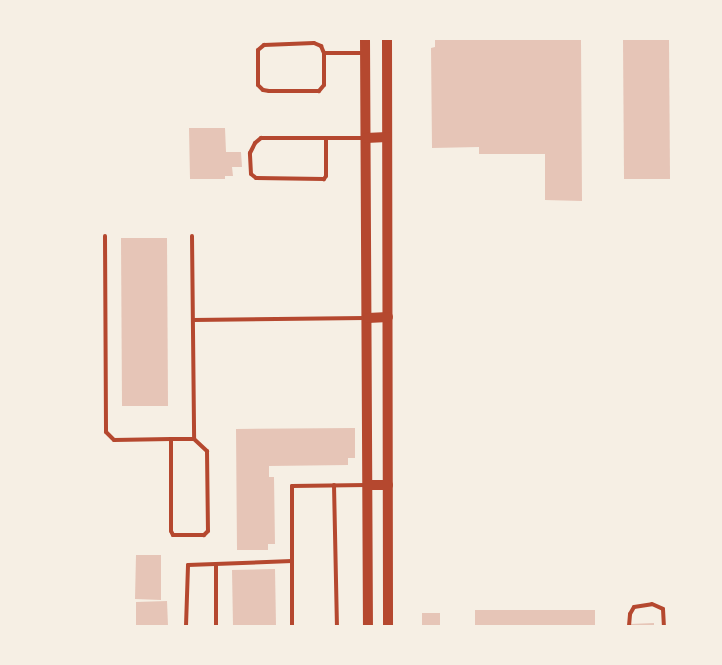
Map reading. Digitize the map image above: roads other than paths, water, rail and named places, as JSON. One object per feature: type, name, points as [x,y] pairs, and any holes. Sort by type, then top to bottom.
[{"type":"main road","points":[[365,39],[368,318],[368,626]]},
{"type":"main road","points":[[387,39],[388,626]]},
{"type":"main road","points":[[366,138],[387,137]]},
{"type":"main road","points":[[368,318],[388,317]]},
{"type":"main road","points":[[368,485],[388,485]]},
{"type":"lane","points":[[314,43],[321,46],[324,53],[324,85],[319,91],[269,91],[263,90],[258,85],[258,50],[264,45],[314,43]]},
{"type":"lane","points":[[324,53],[365,54]]},
{"type":"lane","points":[[326,139],[326,176],[324,179],[256,178],[251,174],[250,153],[255,143],[261,138],[366,138]]},
{"type":"lane","points":[[105,236],[106,432],[114,440],[171,439],[194,439],[207,451],[208,531],[204,535],[173,535],[171,531],[171,439]]},
{"type":"lane","points":[[192,236],[194,439]]},
{"type":"lane","points":[[193,320],[368,318]]},
{"type":"lane","points":[[292,626],[292,486],[368,485]]},
{"type":"lane","points":[[334,486],[337,626]]},
{"type":"lane","points":[[186,626],[188,564],[292,561]]},
{"type":"lane","points":[[216,564],[216,626]]},
{"type":"lane","points":[[629,626],[630,614],[634,607],[652,604],[663,609],[664,626]]}]
